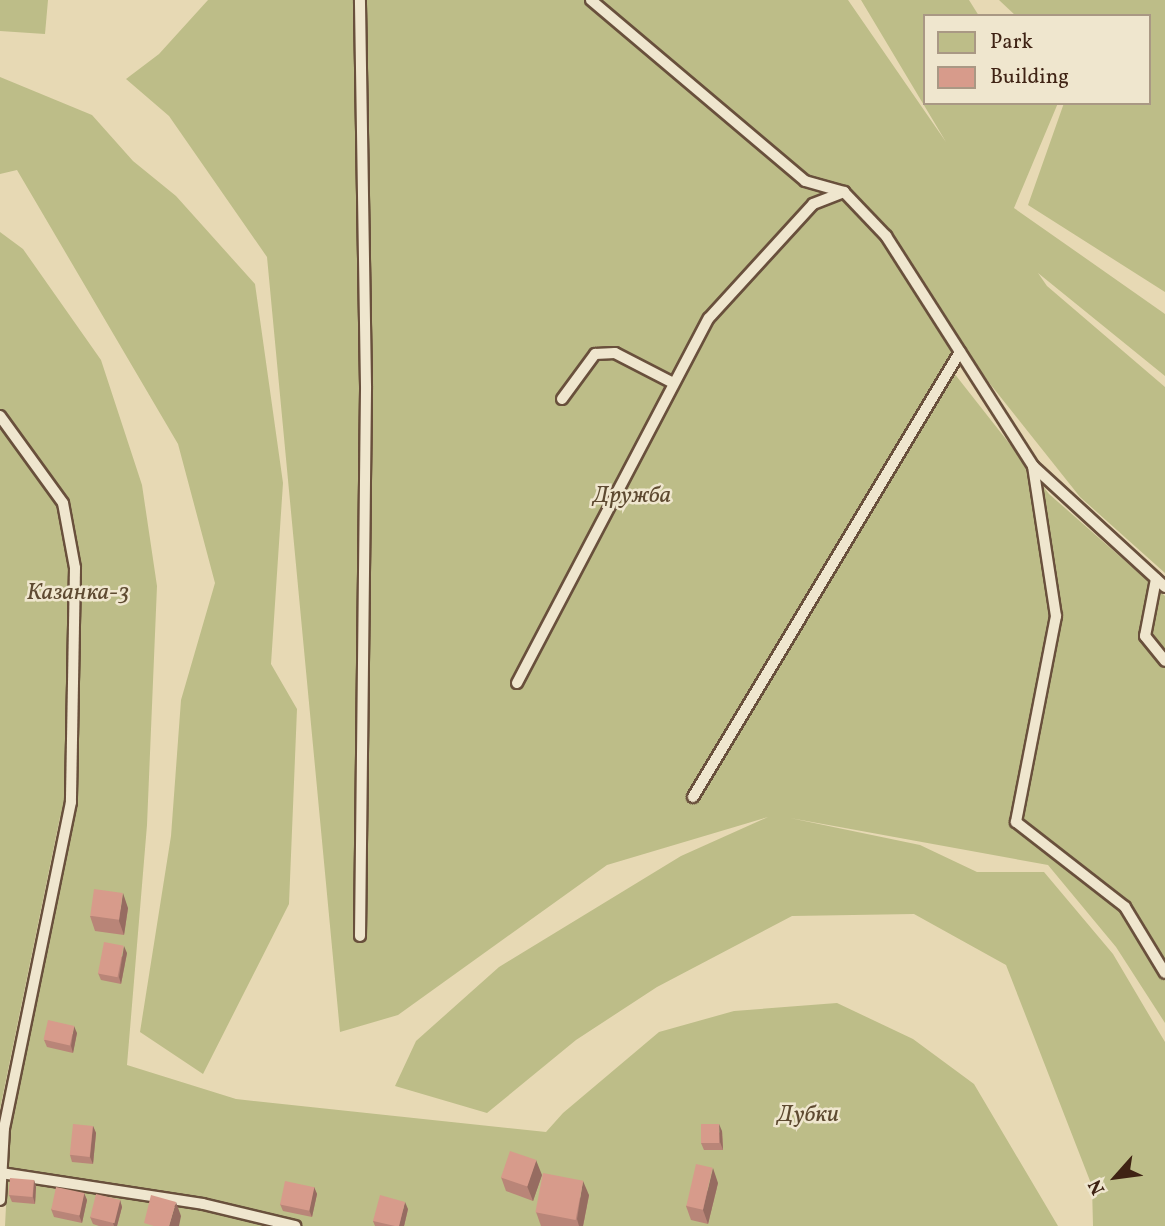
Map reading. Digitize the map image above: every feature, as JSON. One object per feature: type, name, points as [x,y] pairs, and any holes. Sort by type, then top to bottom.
[{"type":"lane","points":[[360,0],[366,386],[360,936]]},
{"type":"lane","points":[[591,0],[805,181],[844,192],[886,236],[1033,466],[1165,587]]},
{"type":"lane","points":[[517,684],[709,318],[813,204],[844,192]]},
{"type":"lane","points":[[693,797],[960,352]]},
{"type":"lane","points":[[562,399],[595,354],[615,353],[673,383]]},
{"type":"lane","points":[[0,416],[63,503],[75,568],[71,802],[4,1128],[0,1200]]},
{"type":"lane","points":[[1033,466],[1056,616],[1016,822],[1125,907],[1165,973]]},
{"type":"lane","points":[[1156,579],[1145,636],[1165,660]]},
{"type":"lane","points":[[1,1173],[203,1204],[295,1226]]},
{"type":"green space","points":[[0,0],[48,0],[45,34],[0,31]]},
{"type":"green space","name":"Дружба","points":[[208,0],[848,0],[946,142],[924,105],[1057,105],[1014,208],[1165,314],[1165,376],[1038,273],[1047,286],[1165,387],[1165,573],[1080,497],[967,355],[950,368],[1049,494],[1165,596],[1165,1023],[1116,947],[1048,865],[790,818],[920,845],[977,872],[1044,872],[1113,954],[1165,1042],[1165,1226],[1093,1226],[1092,1186],[1006,965],[914,914],[792,916],[657,987],[576,1040],[487,1113],[395,1086],[416,1041],[499,967],[681,856],[768,817],[607,865],[398,1015],[340,1032],[267,257],[169,116],[126,79],[159,54]]},
{"type":"green space","name":"Дружба","points":[[861,0],[969,0],[978,14],[923,14],[923,104]]},
{"type":"green space","points":[[999,0],[1165,0],[1165,292],[1028,205],[1063,105],[1151,105],[1151,14],[1014,14]]},
{"type":"green space","points":[[0,77],[92,115],[133,161],[176,196],[255,284],[283,483],[271,664],[297,709],[289,904],[203,1074],[140,1032],[171,836],[181,700],[215,583],[178,444],[17,170],[0,174]]},
{"type":"green space","name":"Дубки","points":[[0,232],[23,249],[101,360],[142,485],[157,586],[147,825],[127,1065],[236,1099],[546,1132],[563,1113],[659,1032],[734,1011],[837,1003],[913,1039],[974,1084],[1058,1226],[5,1226],[10,1128],[74,819],[60,817],[0,1109]]},
{"type":"building","points":[[94,889],[123,893],[119,920],[90,916]]},
{"type":"building","points":[[104,942],[124,946],[118,977],[98,973]]},
{"type":"building","points":[[48,1020],[74,1026],[70,1046],[44,1039]]},
{"type":"building","points":[[73,1124],[93,1126],[90,1157],[70,1155]]},
{"type":"building","points":[[701,1124],[719,1124],[719,1143],[701,1143]]},
{"type":"building","points":[[510,1151],[536,1160],[527,1187],[501,1177]]},
{"type":"building","points":[[696,1164],[713,1168],[703,1210],[686,1206]]},
{"type":"building","points":[[543,1173],[583,1181],[576,1220],[535,1212]]},
{"type":"building","points":[[10,1178],[34,1180],[32,1197],[9,1195]]},
{"type":"building","points":[[285,1181],[314,1187],[309,1211],[280,1204]]},
{"type":"building","points":[[56,1187],[84,1193],[80,1216],[51,1209]]},
{"type":"building","points":[[96,1194],[120,1200],[114,1223],[90,1217]]},
{"type":"building","points":[[151,1195],[176,1202],[169,1226],[144,1223]]},
{"type":"building","points":[[380,1195],[405,1202],[399,1226],[373,1221]]},
{"type":"park label","name":"Казанка-3","points":[[78,594]]}]
